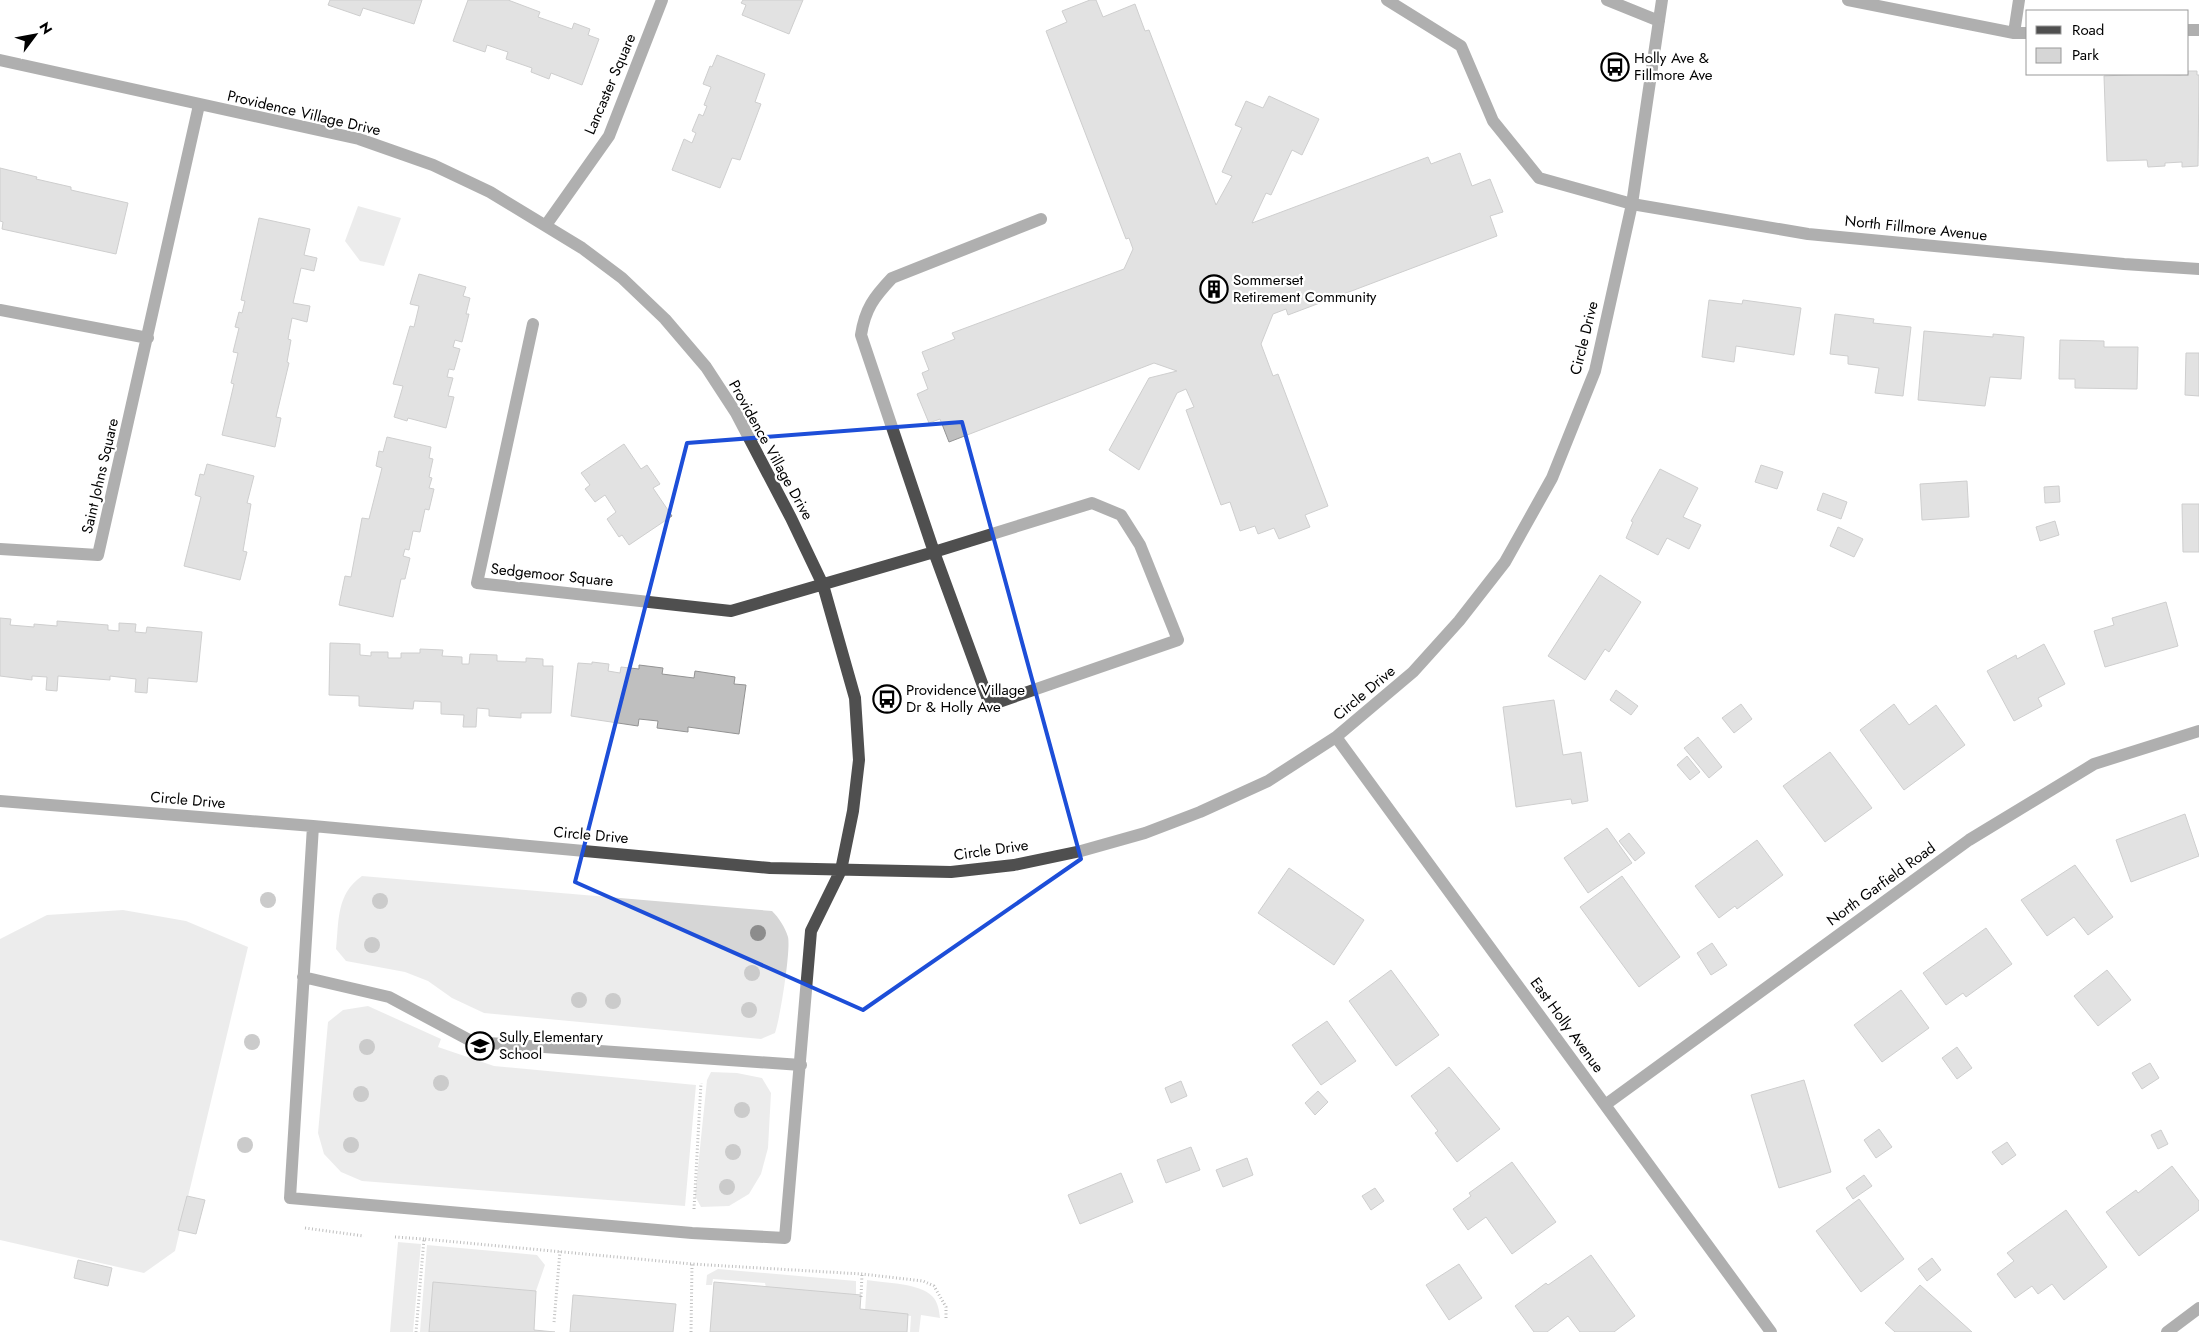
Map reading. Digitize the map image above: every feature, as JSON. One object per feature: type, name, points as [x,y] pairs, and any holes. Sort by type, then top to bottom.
[{"type":"street","name":"Lancaster Square","points":[[546,224],[608,136],[662,0]]},
{"type":"street","name":"North Fillmore Avenue","points":[[1387,0],[1460,46],[1492,121],[1539,178],[1632,204],[1808,234],[2124,264],[2199,268]]},
{"type":"street","points":[[1607,0],[1659,21]]},
{"type":"street","points":[[1632,204],[1662,0]]},
{"type":"street","points":[[1848,0],[2014,33],[2026,33]]},
{"type":"street","points":[[2014,33],[2019,0]]},
{"type":"street","name":"Providence Village Drive","points":[[0,60],[199,105],[283,121],[368,142],[433,165],[490,192],[546,224],[622,278],[665,319],[706,367],[736,413],[791,518],[823,585],[855,698],[859,760],[854,811],[841,870],[811,931],[785,1238],[672,1232],[290,1198],[302,976]]},
{"type":"street","name":"Saint Johns Square","points":[[0,549],[98,555],[199,105]]},
{"type":"street","name":"Circle Drive","points":[[0,801],[313,826],[770,868],[951,872],[1014,865],[1081,851],[1144,832],[1200,812],[1268,780],[1336,737],[1413,672],[1459,621],[1505,562],[1552,478],[1595,371],[1632,204]]},
{"type":"street","points":[[823,585],[934,552],[1092,503],[1121,515],[1140,545],[1178,640],[990,705],[934,552],[861,335],[864,316],[875,296],[892,278],[1041,219]]},
{"type":"street","points":[[0,310],[148,338]]},
{"type":"street","name":"Sedgemoor Square","points":[[533,324],[477,583],[731,611],[823,585]]},
{"type":"street","name":"North Garfield Road","points":[[1606,1105],[1970,840],[2094,764],[2199,731]]},
{"type":"street","name":"East Holly Avenue","points":[[1336,737],[1771,1332]]},
{"type":"street","points":[[313,826],[302,976],[389,998],[473,1042],[800,1065]]},
{"type":"street","points":[[2167,1332],[2199,1308]]},
{"type":"path","points":[[694,1212],[701,1077]]},
{"type":"path","points":[[305,1228],[364,1236]]},
{"type":"path","points":[[395,1237],[692,1264],[862,1274],[923,1281],[934,1286],[946,1307],[946,1318]]},
{"type":"path","points":[[416,1332],[424,1239]]},
{"type":"path","points":[[554,1322],[560,1251]]},
{"type":"path","points":[[691,1332],[692,1264]]},
{"type":"path","points":[[861,1297],[862,1274]]},
{"type":"highlighted area","points":[[962,422],[1081,859],[863,1010],[575,882],[687,443]]},
{"type":"green space","points":[[358,206],[401,218],[384,266],[360,261],[345,241]]},
{"type":"green space","points":[[362,876],[772,911],[785,930],[789,944],[780,1014],[775,1033],[761,1039],[484,1013],[452,998],[428,981],[405,972],[346,961],[336,949],[340,909],[347,891]]},
{"type":"green space","points":[[123,910],[186,921],[248,947],[175,1251],[144,1273],[0,1240],[0,939],[47,915]]},
{"type":"green space","points":[[368,1006],[441,1039],[438,1047],[494,1066],[696,1085],[685,1206],[362,1181],[341,1172],[324,1154],[318,1133],[328,1022],[343,1010]]},
{"type":"green space","points":[[711,1072],[737,1073],[762,1078],[771,1093],[768,1148],[761,1174],[749,1194],[729,1206],[701,1207],[695,1196],[707,1080]]},
{"type":"green space","points":[[398,1242],[421,1244],[413,1332],[390,1332]]},
{"type":"green space","points":[[427,1245],[537,1255],[545,1265],[536,1291],[433,1282],[429,1332],[420,1332]]},
{"type":"green space","points":[[718,1269],[856,1281],[856,1296],[766,1288],[765,1283],[713,1279],[712,1285],[706,1285],[707,1275]]},
{"type":"green space","points":[[867,1280],[919,1288],[932,1296],[936,1301],[940,1318],[921,1315],[919,1332],[910,1332],[911,1316],[865,1311]]},
{"type":"building","points":[[330,0],[422,0],[414,24],[363,8],[360,16],[328,5]]},
{"type":"building","points":[[468,0],[508,0],[540,12],[538,17],[572,29],[574,23],[590,29],[588,35],[599,39],[582,85],[551,73],[549,79],[531,72],[532,68],[506,59],[508,52],[487,45],[485,52],[453,41]]},
{"type":"building","points":[[743,0],[803,0],[789,34],[742,15],[746,5],[741,3]]},
{"type":"building","name":"Sommerset Retirement Community","points":[[1090,0],[1096,0],[1103,17],[1135,4],[1145,31],[1149,30],[1216,205],[1232,176],[1222,172],[1242,128],[1235,125],[1246,101],[1263,108],[1269,96],[1319,119],[1302,155],[1292,150],[1271,195],[1266,193],[1252,223],[1428,157],[1431,164],[1460,153],[1472,186],[1490,179],[1503,212],[1490,216],[1497,236],[1288,315],[1286,309],[1273,314],[1261,344],[1273,376],[1278,374],[1328,506],[1305,515],[1310,527],[1279,539],[1274,528],[1258,534],[1255,526],[1240,531],[1230,502],[1221,505],[1186,410],[1194,407],[1186,389],[1177,393],[1139,470],[1109,450],[1149,378],[1177,371],[1154,363],[949,442],[940,419],[929,423],[917,394],[928,389],[922,373],[929,370],[922,352],[955,339],[952,333],[1124,269],[1133,249],[1129,238],[1126,239],[1046,31],[1067,22],[1062,11]]},
{"type":"building","points":[[717,55],[765,74],[755,102],[761,104],[740,160],[732,158],[720,188],[672,170],[684,139],[692,143],[696,133],[692,131],[699,114],[703,116],[707,106],[704,105],[711,87],[703,84],[710,66],[712,67]]},
{"type":"building","points":[[2189,71],[2197,71],[2197,75],[2199,75],[2198,166],[2182,167],[2182,162],[2148,167],[2147,160],[2107,161],[2104,76],[2189,75]]},
{"type":"building","points":[[0,168],[71,187],[71,190],[128,203],[116,254],[2,229],[3,222],[0,221]]},
{"type":"building","points":[[259,218],[310,229],[304,255],[317,258],[314,271],[301,268],[293,303],[310,306],[307,322],[292,318],[288,339],[291,340],[287,362],[289,363],[276,417],[281,418],[275,447],[222,435],[234,384],[231,383],[238,353],[233,352],[239,328],[235,327],[239,312],[242,313],[245,301],[241,300]]},
{"type":"building","points":[[419,274],[466,287],[463,296],[470,298],[466,314],[469,314],[462,342],[455,340],[453,347],[460,349],[454,370],[449,369],[447,377],[453,378],[448,396],[454,397],[446,428],[408,418],[407,421],[394,417],[403,386],[393,384],[410,326],[414,327],[419,306],[410,304]]},
{"type":"building","points":[[1709,300],[1742,304],[1743,300],[1801,308],[1794,355],[1736,346],[1734,362],[1702,357]]},
{"type":"building","points":[[1835,314],[1874,319],[1873,323],[1911,327],[1903,396],[1875,393],[1879,368],[1848,364],[1848,356],[1830,354]]},
{"type":"building","points":[[1924,331],[1993,337],[1993,334],[2024,337],[2021,379],[1990,377],[1985,406],[1918,400]]},
{"type":"building","points":[[2060,340],[2104,341],[2104,347],[2138,347],[2137,389],[2075,388],[2075,379],[2059,379]]},
{"type":"building","points":[[2186,353],[2199,353],[2199,396],[2185,395]]},
{"type":"building","points":[[387,437],[431,447],[429,458],[433,459],[429,477],[432,478],[429,488],[434,489],[429,510],[425,509],[420,532],[413,531],[409,550],[405,549],[403,556],[410,558],[405,579],[401,579],[393,617],[339,605],[345,576],[351,577],[362,518],[369,519],[382,468],[376,466],[379,451],[383,452]]},
{"type":"building","points":[[624,444],[641,469],[647,465],[660,484],[653,488],[672,516],[629,545],[622,535],[619,537],[607,519],[616,512],[605,495],[595,502],[585,489],[590,485],[581,473]]},
{"type":"building","points":[[207,464],[254,476],[247,503],[251,504],[243,551],[247,552],[240,580],[184,566],[201,497],[195,495],[200,474],[204,475]]},
{"type":"building","points":[[1761,465],[1783,472],[1777,489],[1755,482]]},
{"type":"building","points":[[1660,469],[1698,488],[1683,517],[1701,525],[1689,549],[1667,538],[1658,555],[1626,538],[1633,522],[1631,521]]},
{"type":"building","points":[[1967,481],[1969,517],[1922,520],[1920,484]]},
{"type":"building","points":[[2059,486],[2060,502],[2045,503],[2044,487]]},
{"type":"building","points":[[1823,493],[1847,502],[1841,519],[1817,510]]},
{"type":"building","points":[[2182,504],[2199,504],[2199,552],[2183,552]]},
{"type":"building","points":[[2055,521],[2059,535],[2040,541],[2036,527]]},
{"type":"building","points":[[1838,527],[1863,539],[1854,557],[1830,546]]},
{"type":"building","points":[[1600,575],[1641,602],[1609,652],[1605,649],[1585,680],[1548,656]]},
{"type":"building","points":[[2166,602],[2178,646],[2105,667],[2094,631],[2114,625],[2112,618]]},
{"type":"building","points":[[0,618],[11,619],[10,625],[34,627],[34,624],[57,626],[57,621],[108,625],[108,630],[119,631],[119,623],[136,624],[135,632],[146,633],[147,627],[202,632],[197,682],[148,678],[147,693],[135,692],[136,679],[110,676],[110,680],[58,676],[57,691],[46,690],[47,677],[32,676],[32,680],[0,676]]},
{"type":"building","points":[[330,643],[360,644],[360,655],[371,656],[371,652],[388,652],[388,658],[401,658],[401,653],[420,653],[420,649],[443,650],[442,656],[462,657],[462,664],[469,664],[470,654],[497,655],[497,661],[526,662],[526,658],[543,659],[543,666],[553,666],[551,713],[521,713],[521,718],[489,716],[489,709],[477,708],[476,727],[463,727],[464,715],[441,714],[441,702],[414,701],[413,709],[359,706],[359,696],[329,695]]},
{"type":"building","points":[[2044,644],[2065,684],[2038,698],[2042,706],[2014,721],[1987,671],[2016,655],[2017,659]]},
{"type":"building","points":[[592,662],[609,664],[608,671],[620,673],[621,667],[639,669],[639,665],[663,668],[662,674],[694,678],[695,671],[735,677],[734,684],[746,685],[739,734],[688,727],[688,732],[657,728],[658,721],[639,719],[638,726],[571,716],[578,663],[592,664]]},
{"type":"building","points":[[1616,690],[1638,706],[1631,715],[1610,700]]},
{"type":"building","points":[[1554,700],[1563,755],[1581,752],[1588,801],[1572,804],[1571,799],[1516,807],[1503,707]]},
{"type":"building","points":[[1741,704],[1752,719],[1734,733],[1722,718]]},
{"type":"building","points":[[1894,704],[1909,725],[1936,705],[1965,745],[1904,790],[1860,730]]},
{"type":"building","points":[[1698,737],[1722,767],[1709,778],[1684,748]]},
{"type":"building","points":[[1830,752],[1872,808],[1825,842],[1783,786]]},
{"type":"building","points":[[1687,756],[1700,772],[1690,780],[1677,765]]},
{"type":"building","points":[[2185,814],[2199,856],[2131,882],[2116,840]]},
{"type":"building","points":[[1607,828],[1632,863],[1588,893],[1564,858]]},
{"type":"building","points":[[1629,833],[1645,853],[1635,861],[1619,841]]},
{"type":"building","points":[[1757,840],[1783,875],[1737,909],[1735,906],[1719,918],[1695,886]]},
{"type":"building","points":[[2075,865],[2113,917],[2088,935],[2074,917],[2047,936],[2021,900]]},
{"type":"building","points":[[1289,868],[1364,920],[1334,965],[1258,913]]},
{"type":"building","points":[[1622,876],[1680,957],[1639,987],[1580,907]]},
{"type":"building","points":[[1986,928],[2012,964],[1966,997],[1963,993],[1946,1005],[1923,973]]},
{"type":"building","points":[[1712,943],[1727,965],[1711,975],[1697,953]]},
{"type":"building","points":[[1391,970],[1439,1035],[1396,1066],[1349,1001]]},
{"type":"building","points":[[2107,970],[2131,1000],[2098,1026],[2074,996]]},
{"type":"building","points":[[1901,990],[1929,1028],[1882,1062],[1854,1025]]},
{"type":"building","points":[[1327,1021],[1356,1061],[1321,1085],[1292,1045]]},
{"type":"building","points":[[1957,1047],[1972,1068],[1957,1079],[1942,1058]]},
{"type":"building","points":[[2150,1063],[2159,1078],[2142,1089],[2132,1073]]},
{"type":"building","points":[[1449,1067],[1500,1129],[1457,1162],[1435,1133],[1438,1131],[1411,1096]]},
{"type":"building","points":[[1804,1080],[1831,1172],[1779,1188],[1751,1095]]},
{"type":"building","points":[[1181,1081],[1187,1096],[1171,1103],[1165,1088]]},
{"type":"building","points":[[1318,1091],[1328,1102],[1315,1115],[1305,1103]]},
{"type":"building","points":[[1879,1129],[1892,1147],[1876,1158],[1864,1140]]},
{"type":"building","points":[[2161,1130],[2168,1144],[2158,1149],[2151,1135]]},
{"type":"building","points":[[2007,1142],[2016,1155],[2002,1165],[1992,1152]]},
{"type":"building","points":[[1191,1147],[1200,1170],[1166,1183],[1157,1160]]},
{"type":"building","points":[[1247,1158],[1253,1175],[1223,1187],[1216,1170]]},
{"type":"building","points":[[1512,1162],[1556,1222],[1512,1254],[1486,1217],[1468,1230],[1453,1209],[1471,1196],[1469,1193]]},
{"type":"building","points":[[2172,1166],[2199,1201],[2199,1210],[2139,1256],[2106,1212],[2136,1190],[2138,1193]]},
{"type":"building","points":[[1121,1173],[1133,1202],[1080,1224],[1068,1195]]},
{"type":"building","points":[[1864,1175],[1872,1186],[1853,1199],[1846,1188]]},
{"type":"building","points":[[1375,1188],[1384,1201],[1371,1210],[1362,1196]]},
{"type":"building","points":[[187,1196],[205,1200],[196,1234],[178,1230]]},
{"type":"building","points":[[1859,1199],[1904,1259],[1861,1292],[1816,1231]]},
{"type":"building","points":[[2066,1210],[2107,1267],[2064,1300],[2052,1284],[2038,1294],[2032,1286],[2015,1298],[1997,1274],[2014,1261],[2007,1253]]},
{"type":"building","points":[[1591,1255],[1635,1316],[1614,1332],[1580,1332],[1568,1316],[1547,1332],[1534,1332],[1515,1306],[1546,1283],[1548,1285]]},
{"type":"building","points":[[1932,1258],[1941,1270],[1927,1281],[1918,1269]]},
{"type":"building","points":[[78,1260],[112,1268],[108,1286],[74,1278]]},
{"type":"building","points":[[1459,1264],[1482,1298],[1449,1320],[1426,1285]]},
{"type":"building","points":[[433,1282],[536,1291],[534,1330],[555,1332],[429,1332]]},
{"type":"building","points":[[714,1282],[861,1295],[860,1309],[908,1314],[907,1332],[710,1332]]},
{"type":"building","points":[[1920,1285],[1972,1332],[1895,1332],[1885,1323]]},
{"type":"building","points":[[573,1295],[676,1304],[673,1332],[570,1332]]},
{"type":"place","name":"Holly Ave & Fillmore Ave","points":[[1615,67]]},
{"type":"place","name":"Sommerset Retirement Community","points":[[1214,289]]},
{"type":"place","name":"Providence Village Dr & Holly Ave","points":[[887,699]]},
{"type":"place","name":"Sully Elementary School","points":[[480,1046]]}]
